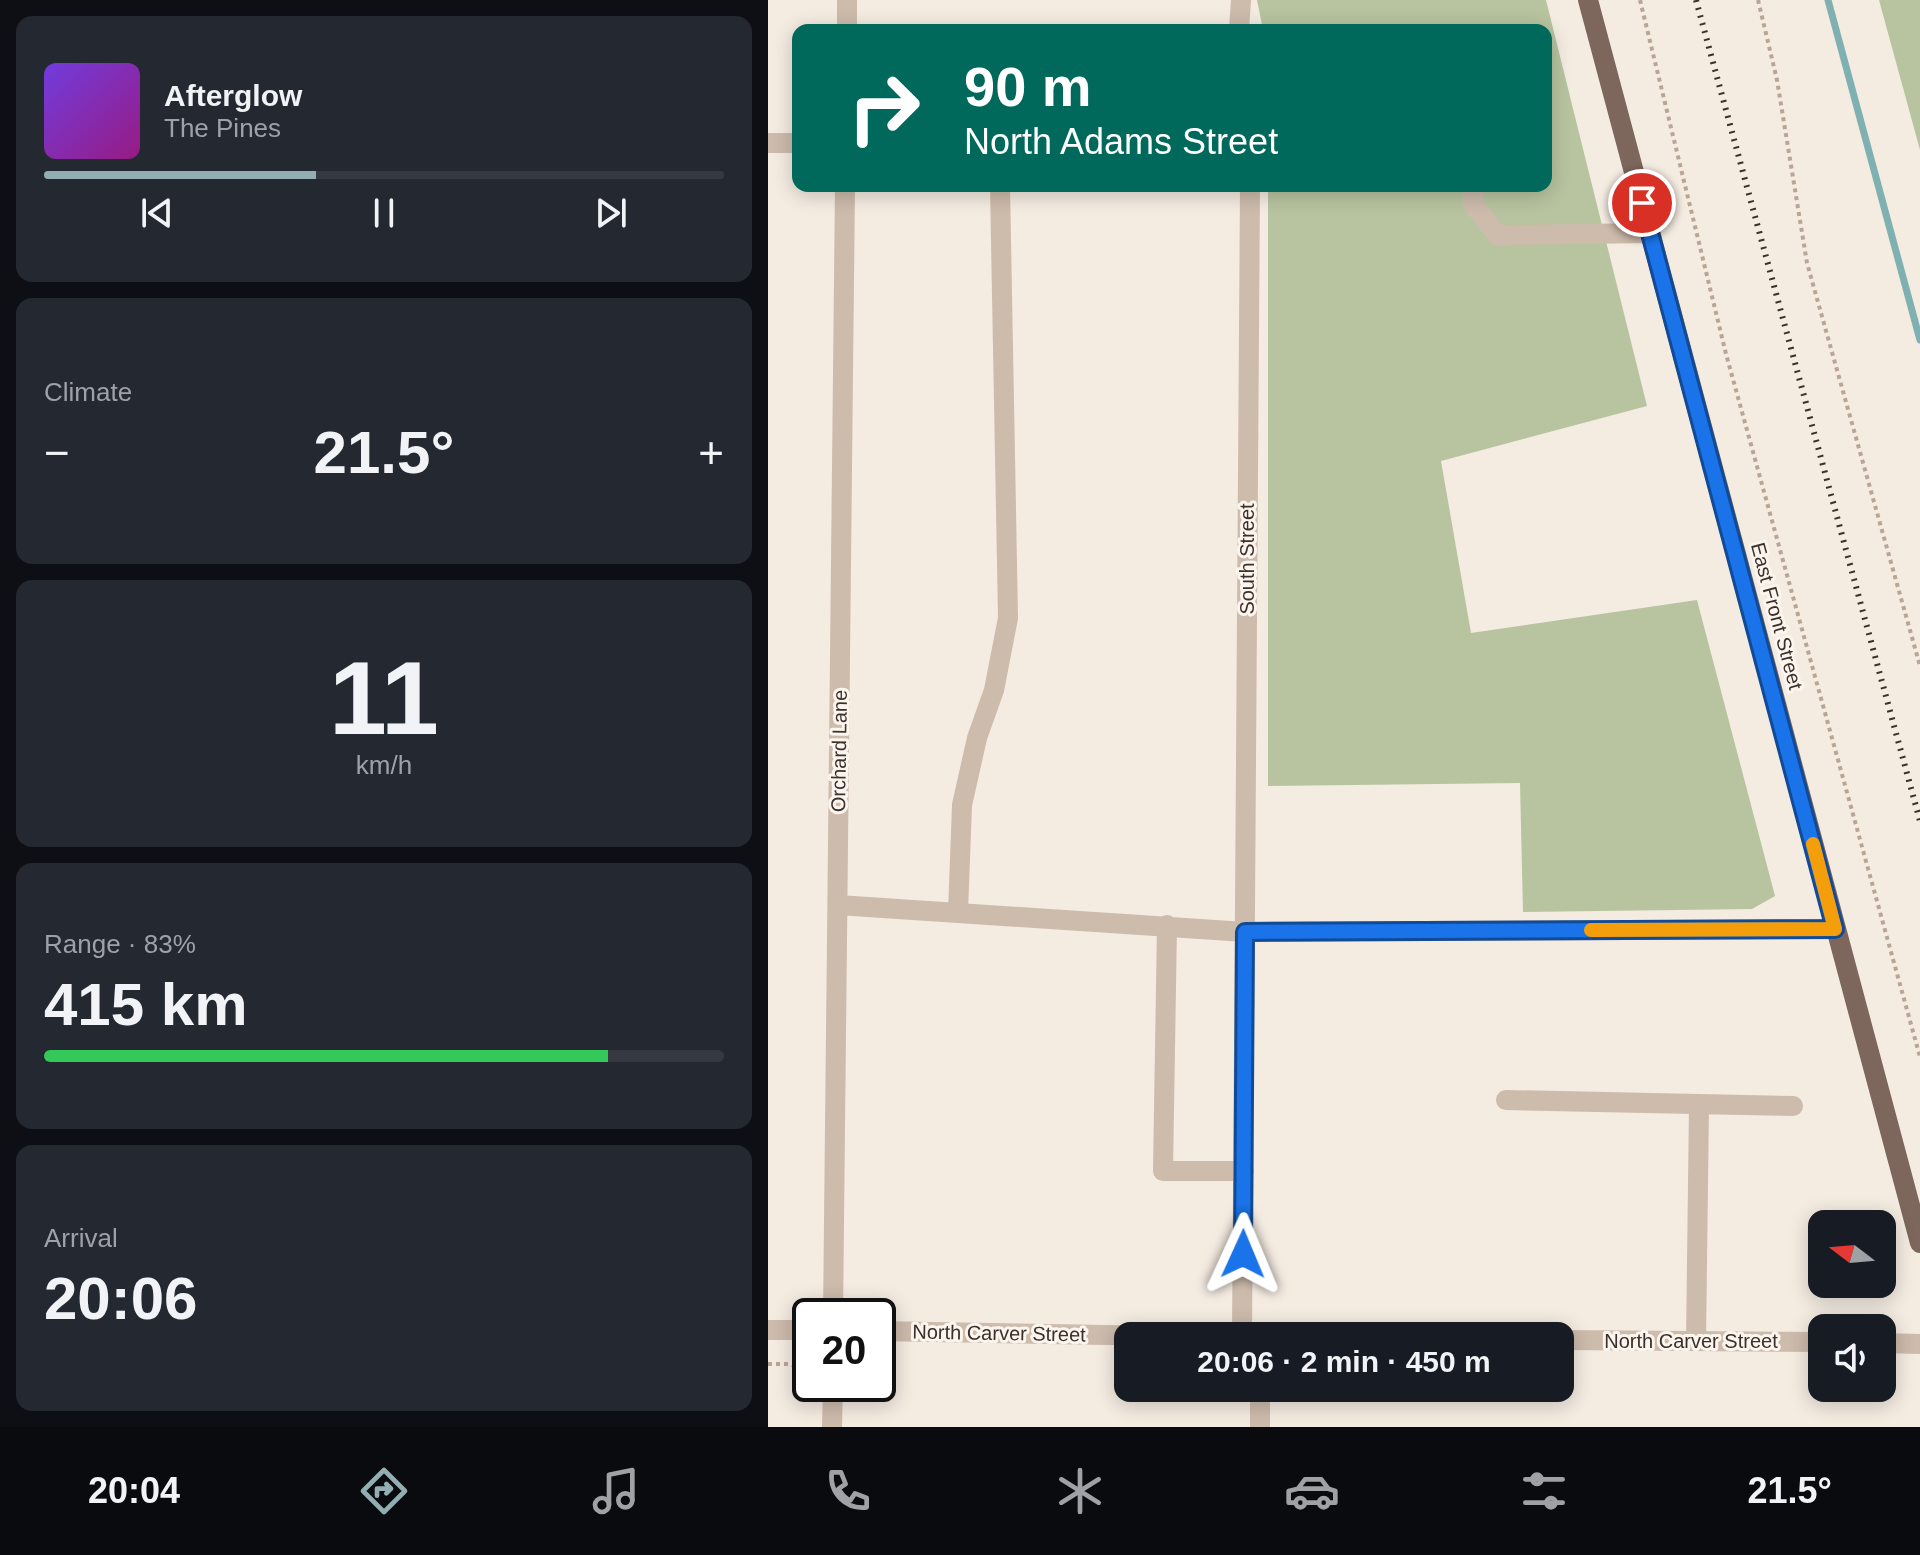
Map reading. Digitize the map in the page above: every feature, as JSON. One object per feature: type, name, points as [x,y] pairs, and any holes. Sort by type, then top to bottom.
[{"type":"main road","name":"East Front Street","points":[[1588,0],[1920,1243]]},
{"type":"street","points":[[847,0],[847,24]]},
{"type":"street","points":[[1239,24],[1241,0]]},
{"type":"street","points":[[768,143],[792,143]]},
{"type":"street","name":"Orchard Lane","points":[[833,1298],[845,192]]},
{"type":"street","points":[[958,912],[962,805],[977,738],[994,690],[1008,618],[1000,192]]},
{"type":"street","name":"South Street","points":[[1242,1322],[1250,192]]},
{"type":"street","points":[[1473,192],[1473,204],[1497,235],[1650,233]]},
{"type":"street","points":[[838,905],[1245,932],[1835,929]]},
{"type":"street","points":[[1167,925],[1163,1171],[1244,1171]]},
{"type":"street","points":[[1506,1100],[1793,1106]]},
{"type":"street","points":[[1696,1341],[1699,1105]]},
{"type":"street","points":[[768,1330],[792,1330]]},
{"type":"street","name":"North Carver Street","points":[[896,1331],[1114,1335]]},
{"type":"street","name":"North Carver Street","points":[[1574,1340],[1808,1342]]},
{"type":"street","points":[[1896,1343],[1920,1344]]},
{"type":"street","points":[[832,1427],[833,1402]]},
{"type":"street","points":[[1260,1402],[1260,1427]]},
{"type":"path","points":[[1640,0],[1726,354],[1920,1057]]},
{"type":"path","points":[[1758,0],[1777,80],[1807,263],[1920,666]]},
{"type":"path","points":[[768,1364],[792,1365]]},
{"type":"green space","points":[[1257,0],[1546,0],[1552,24],[1262,24]]},
{"type":"green space","points":[[1879,0],[1920,0],[1920,150]]},
{"type":"green space","points":[[1552,24],[1647,406],[1441,461],[1471,633],[1697,600],[1775,896],[1752,909],[1523,912],[1520,783],[1268,786],[1268,192],[1552,192]]},
{"type":"waterway","points":[[1828,0],[1920,340]]},
{"type":"railway","points":[[1696,0],[1920,821]]},
{"type":"slow traffic","points":[[1591,930],[1835,929],[1813,844]]},
{"type":"route","points":[[1243,1254],[1245,932],[1835,929],[1642,203]]}]
